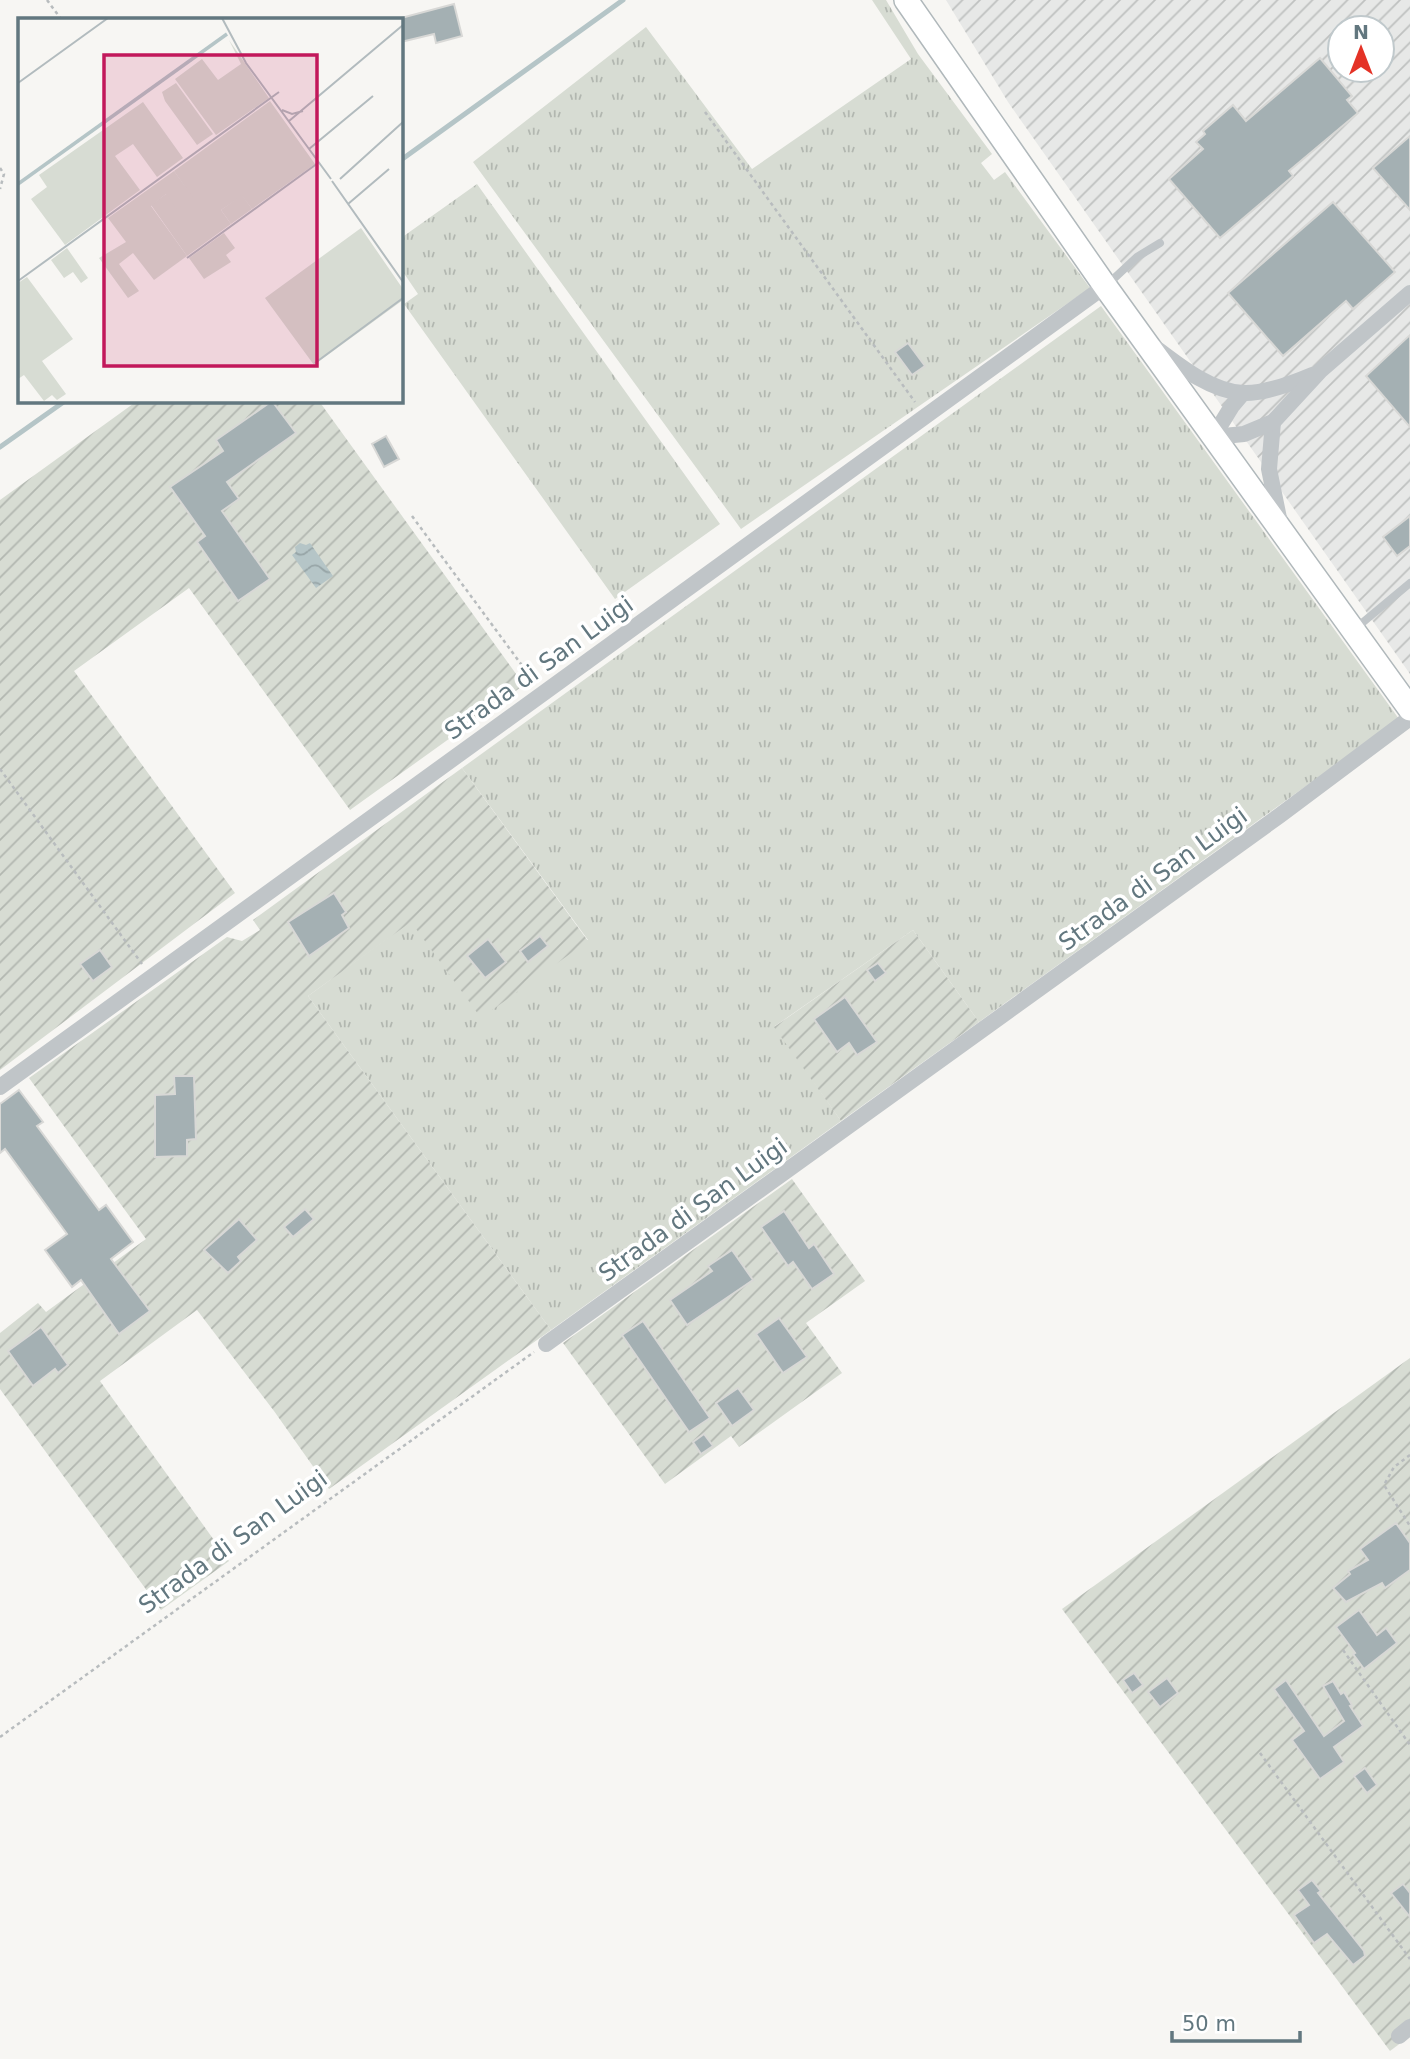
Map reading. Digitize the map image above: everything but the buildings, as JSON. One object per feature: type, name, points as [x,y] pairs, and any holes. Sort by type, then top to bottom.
[{"type":"main road","points":[[905,0],[1105,286],[1410,709]]},
{"type":"street","name":"Strada di San Luigi","points":[[0,1087],[1105,286]]},
{"type":"street","points":[[1213,437],[1244,434],[1273,422],[1320,372],[1410,293]]},
{"type":"street","points":[[1143,338],[1197,377],[1243,393],[1294,383],[1320,372]]},
{"type":"street","points":[[1213,437],[1243,393]]},
{"type":"street","points":[[1273,422],[1269,469],[1281,528]]},
{"type":"street","name":"Strada di San Luigi","points":[[546,1344],[1279,816],[1410,718]]},
{"type":"lane","points":[[1105,286],[1137,257],[1160,243]]},
{"type":"lane","points":[[1353,631],[1410,583]]},
{"type":"path","points":[[47,0],[60,18]]},
{"type":"path","points":[[705,111],[925,416]]},
{"type":"path","points":[[0,168],[4,174],[0,189]]},
{"type":"path","points":[[412,516],[542,693]]},
{"type":"path","points":[[0,769],[152,978]]},
{"type":"path","name":"Strada di San Luigi","points":[[0,1737],[546,1344]]},
{"type":"path","points":[[1410,1455],[1394,1466],[1384,1485],[1410,1526]]},
{"type":"path","points":[[1343,1650],[1410,1745]]},
{"type":"path","points":[[1260,1753],[1410,1959]]},
{"type":"shaded area","points":[[946,0],[1410,0],[1410,674],[1008,102]]},
{"type":"green space","points":[[872,0],[886,0],[918,54],[992,154],[981,163],[994,180],[1005,172],[1090,288],[741,529],[473,162],[646,27],[752,169],[911,59]]},
{"type":"green space","points":[[477,184],[720,524],[615,599],[404,304],[418,294],[402,270],[402,237]]},
{"type":"green space","points":[[1101,306],[1399,719],[979,1022],[913,930],[775,1026],[841,1121],[551,1330],[308,996],[411,921],[588,940],[462,768]]},
{"type":"green space","points":[[136,402],[320,402],[524,685],[350,810],[189,588],[74,671],[235,893],[0,1070],[0,500]]},
{"type":"green space","points":[[462,768],[588,941],[481,1018],[411,922],[308,996],[551,1330],[329,1489],[197,1310],[100,1381],[229,1561],[161,1610],[0,1389],[0,1333],[38,1303],[46,1312],[146,1239],[29,1078],[227,937],[242,941],[260,930],[253,920]]},
{"type":"green space","points":[[913,930],[979,1022],[841,1121],[774,1027]]},
{"type":"green space","points":[[792,1179],[865,1281],[806,1323],[842,1373],[739,1447],[731,1436],[665,1484],[563,1343]]},
{"type":"green space","points":[[1410,1358],[1410,2036],[1390,2051],[1062,1609]]},
{"type":"water","points":[[300,543],[310,543],[333,576],[316,588],[292,555]]},
{"type":"waterway","points":[[402,159],[623,0]]},
{"type":"waterway","points":[[0,447],[64,402]]}]
